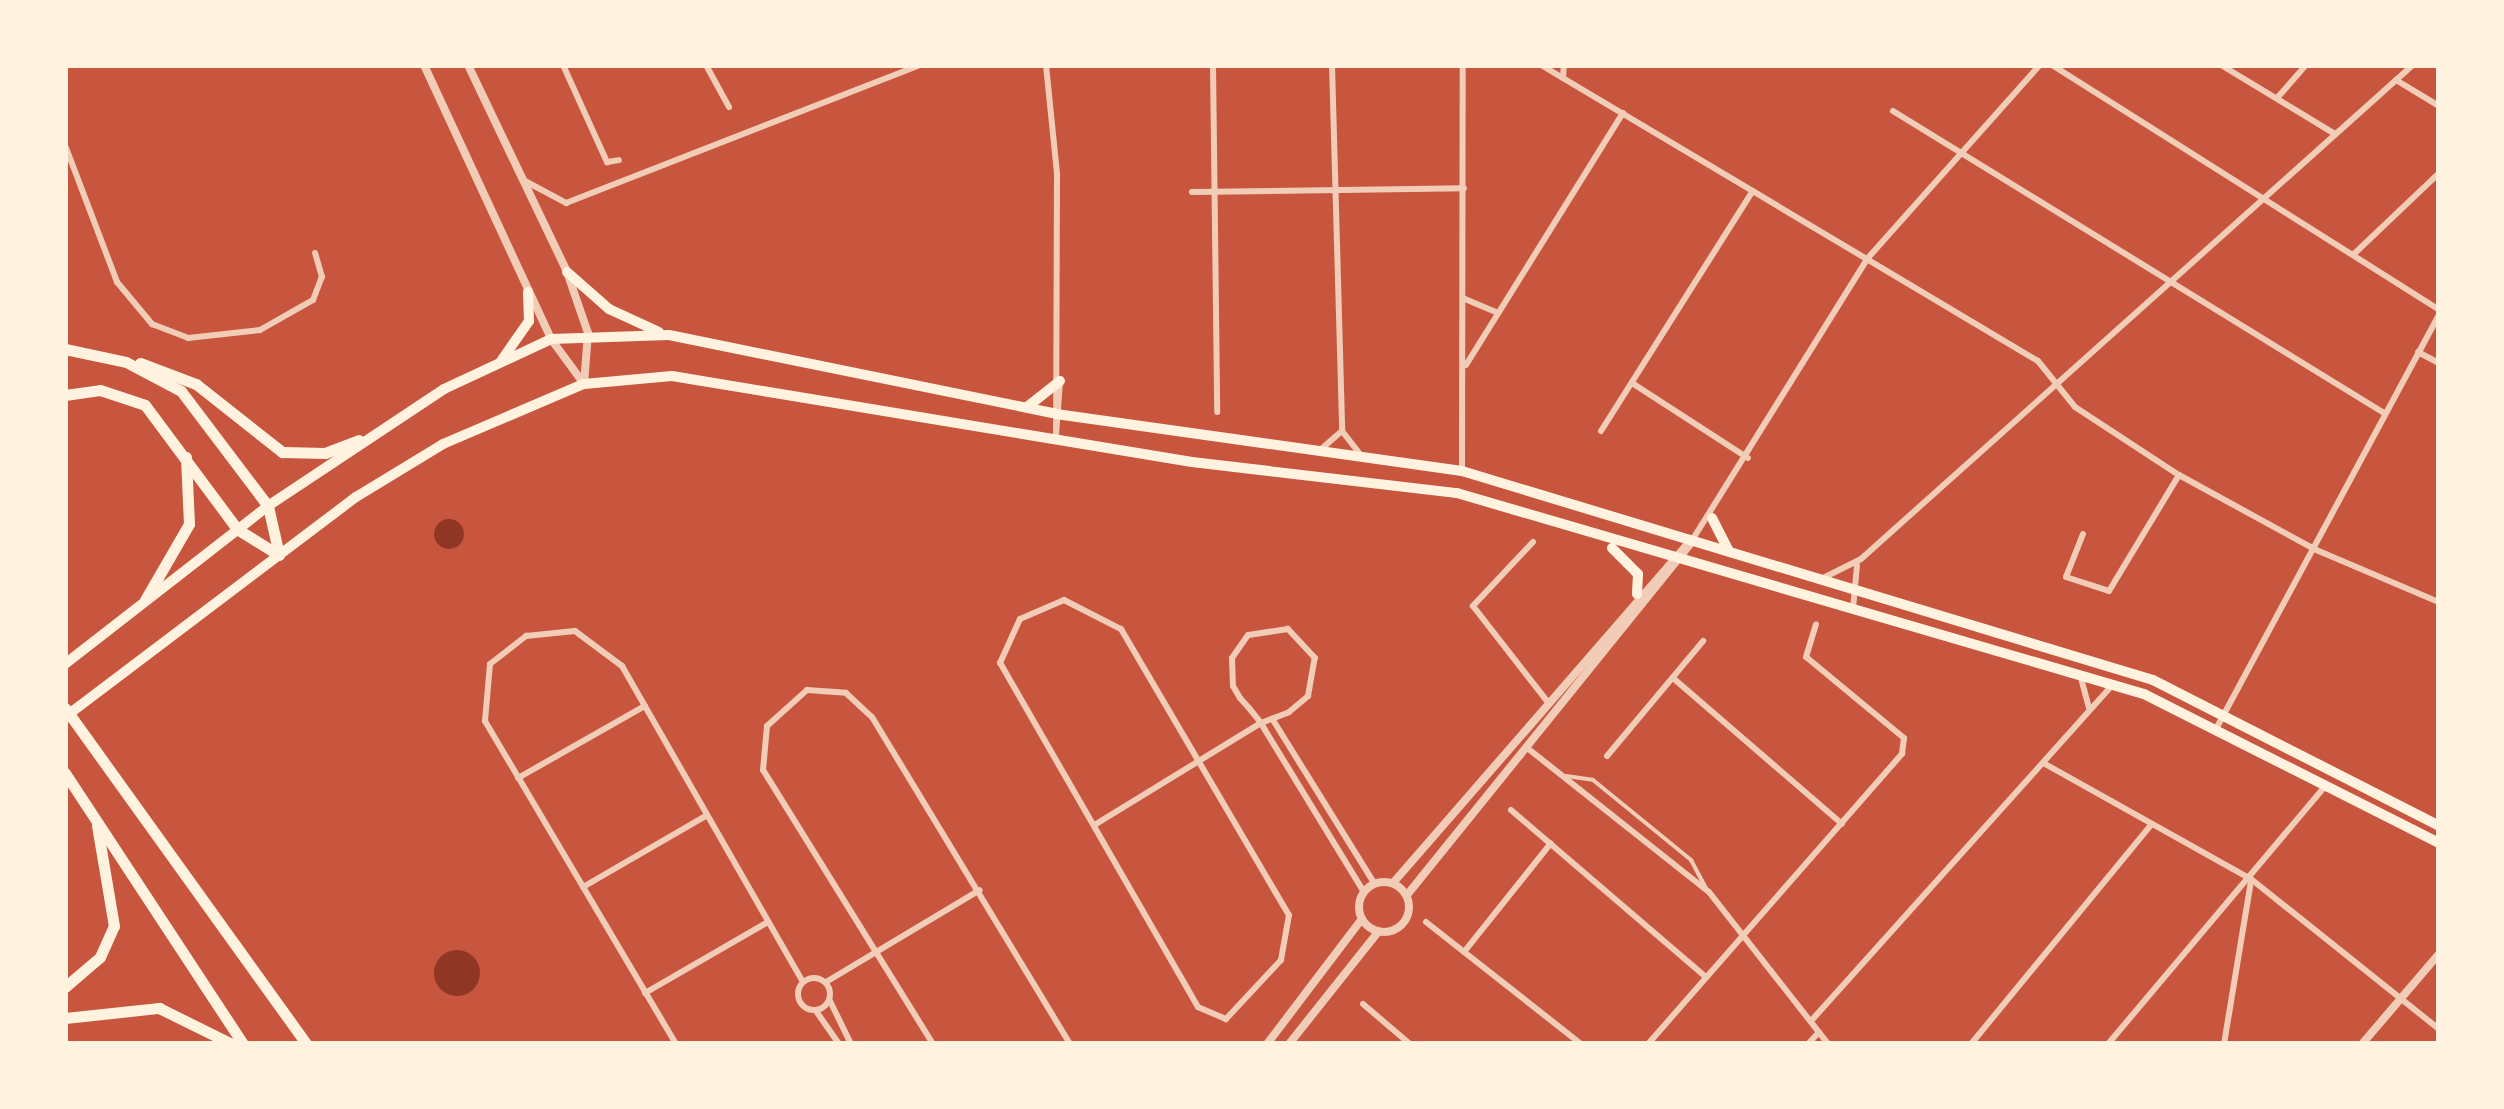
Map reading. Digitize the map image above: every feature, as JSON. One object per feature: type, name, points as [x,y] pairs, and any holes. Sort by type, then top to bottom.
[{"type":"highway","points":[[65,349],[126,362],[196,384],[282,452],[325,453],[359,440]]},
{"type":"highway","points":[[126,362],[193,402],[268,506],[279,555]]},
{"type":"highway","points":[[65,396],[124,395],[184,448],[237,528],[279,555]]},
{"type":"highway","points":[[145,600],[189,524],[184,448]]},
{"type":"highway","points":[[65,705],[306,1044]]},
{"type":"highway","points":[[65,773],[244,1044]]},
{"type":"highway","points":[[65,987],[100,957],[114,926],[90,807]]},
{"type":"highway","points":[[65,1018],[160,1008],[232,1044]]},
{"type":"main road","points":[[566,272],[622,317],[669,335],[1060,415],[1462,471],[1690,544],[2153,680],[2439,826]]},
{"type":"main road","points":[[498,364],[529,322],[528,292]]},
{"type":"main road","points":[[65,664],[237,528],[359,440],[498,364],[551,338],[588,334],[669,335]]},
{"type":"main road","points":[[65,718],[279,555],[443,444],[584,384],[710,378],[1056,440],[1457,493],[1680,565],[2113,684],[2216,730],[2439,843]]},
{"type":"main road","points":[[1024,408],[1060,378]]},
{"type":"main road","points":[[1712,518],[1717,543],[1734,556]]},
{"type":"main road","points":[[1594,537],[1628,558],[1637,594]]},
{"type":"street","points":[[424,65],[551,338],[584,384]]},
{"type":"street","points":[[468,65],[566,272],[588,334],[584,384]]},
{"type":"street","points":[[563,65],[606,162],[619,160]]},
{"type":"street","points":[[706,65],[729,106]]},
{"type":"street","points":[[520,176],[545,199],[566,203],[920,65]]},
{"type":"street","points":[[1213,65],[1217,412]]},
{"type":"street","points":[[1332,65],[1342,431],[1362,458]]},
{"type":"street","points":[[1462,471],[1463,65]]},
{"type":"street","points":[[1540,65],[2038,361],[2057,385],[2179,475],[2314,549],[2439,602]]},
{"type":"street","points":[[1563,78],[1564,65]]},
{"type":"street","points":[[1288,1044],[1379,931],[1405,921],[1407,896],[1526,747],[1680,565],[1867,259],[2040,65]]},
{"type":"street","points":[[2052,65],[2260,203],[2354,254],[2439,312],[2216,730]]},
{"type":"street","points":[[2221,65],[2336,134]]},
{"type":"street","points":[[2278,96],[2306,65]]},
{"type":"street","points":[[1818,579],[1860,559],[2413,65]]},
{"type":"street","points":[[1046,66],[1060,378],[1056,440]]},
{"type":"street","points":[[2396,80],[2439,106]]},
{"type":"street","points":[[1893,111],[1957,156],[2384,413]]},
{"type":"street","points":[[1465,366],[1623,114]]},
{"type":"street","points":[[65,146],[117,282],[152,324],[188,338],[260,330],[314,300],[322,277],[315,253]]},
{"type":"street","points":[[2354,254],[2439,173]]},
{"type":"street","points":[[1192,192],[1464,188]]},
{"type":"street","points":[[1601,431],[1753,191]]},
{"type":"street","points":[[1464,298],[1498,313]]},
{"type":"street","points":[[2418,352],[2439,362]]},
{"type":"street","points":[[1632,383],[1748,458]]},
{"type":"street","points":[[1318,452],[1342,431]]},
{"type":"street","points":[[2083,534],[2066,577],[2109,590],[2179,475]]},
{"type":"street","points":[[1533,542],[1473,606],[1547,701]]},
{"type":"street","points":[[1393,883],[1666,560],[1690,544]]},
{"type":"street","points":[[1855,612],[1848,588],[1860,559]]},
{"type":"street","points":[[1082,603],[1121,630],[1199,761],[1292,929],[1282,960],[1238,1012],[1226,1019],[1198,1006],[1000,664],[1020,619],[1044,605],[1082,603]]},
{"type":"street","points":[[1648,1044],[1902,754],[1904,738],[1806,657],[1816,625]]},
{"type":"street","points":[[1096,824],[1261,723],[1273,720],[1308,696],[1317,671],[1310,646],[1274,627],[1248,635],[1230,672],[1261,723],[1364,892],[1362,919],[1267,1044]]},
{"type":"street","points":[[676,1044],[518,778],[482,698],[490,664],[526,636],[575,631],[600,642],[646,706],[803,982],[798,997],[815,1010],[839,1044]]},
{"type":"street","points":[[1608,756],[1703,641]]},
{"type":"street","points":[[2078,674],[2089,709]]},
{"type":"street","points":[[1673,678],[1842,824]]},
{"type":"street","points":[[1811,1022],[2113,684]]},
{"type":"street","points":[[932,1044],[763,770],[766,726],[780,707],[808,690],[856,699],[980,890],[1070,1044]]},
{"type":"street","points":[[518,778],[646,706]]},
{"type":"street","points":[[1273,720],[1374,884]]},
{"type":"street","points":[[1526,747],[1709,892],[1828,1044]]},
{"type":"street","points":[[2045,764],[2252,880],[2439,1030]]},
{"type":"street","points":[[2108,1044],[2252,880],[2325,786]]},
{"type":"street","points":[[1511,810],[1706,978]]},
{"type":"street","points":[[583,887],[707,814]]},
{"type":"street","points":[[1971,1044],[2151,825]]},
{"type":"street","points":[[1464,952],[1551,843]]},
{"type":"street","points":[[2224,1044],[2252,880]]},
{"type":"street","points":[[1364,892],[1374,884],[1393,883],[1407,896]]},
{"type":"street","points":[[803,982],[826,982],[980,890]]},
{"type":"street","points":[[1362,919],[1379,931]]},
{"type":"street","points":[[646,993],[768,922]]},
{"type":"street","points":[[1426,922],[1581,1044]]},
{"type":"street","points":[[2362,1044],[2439,954]]},
{"type":"street","points":[[826,982],[830,1000],[852,1044]]},
{"type":"street","points":[[815,1010],[830,1000]]},
{"type":"street","points":[[1363,1004],[1399,1041],[1410,1044]]},
{"type":"street","points":[[1808,1044],[1818,1032]]},
{"type":"lane","points":[[1559,775],[1593,780],[1691,860],[1709,892]]},
{"type":"shaded area","points":[[449,519],[463,528],[464,534],[455,548],[449,549],[435,540],[434,534],[443,520]]},
{"type":"shaded area","points":[[457,950],[473,957],[480,973],[473,989],[457,996],[441,989],[434,973],[441,957]]}]
